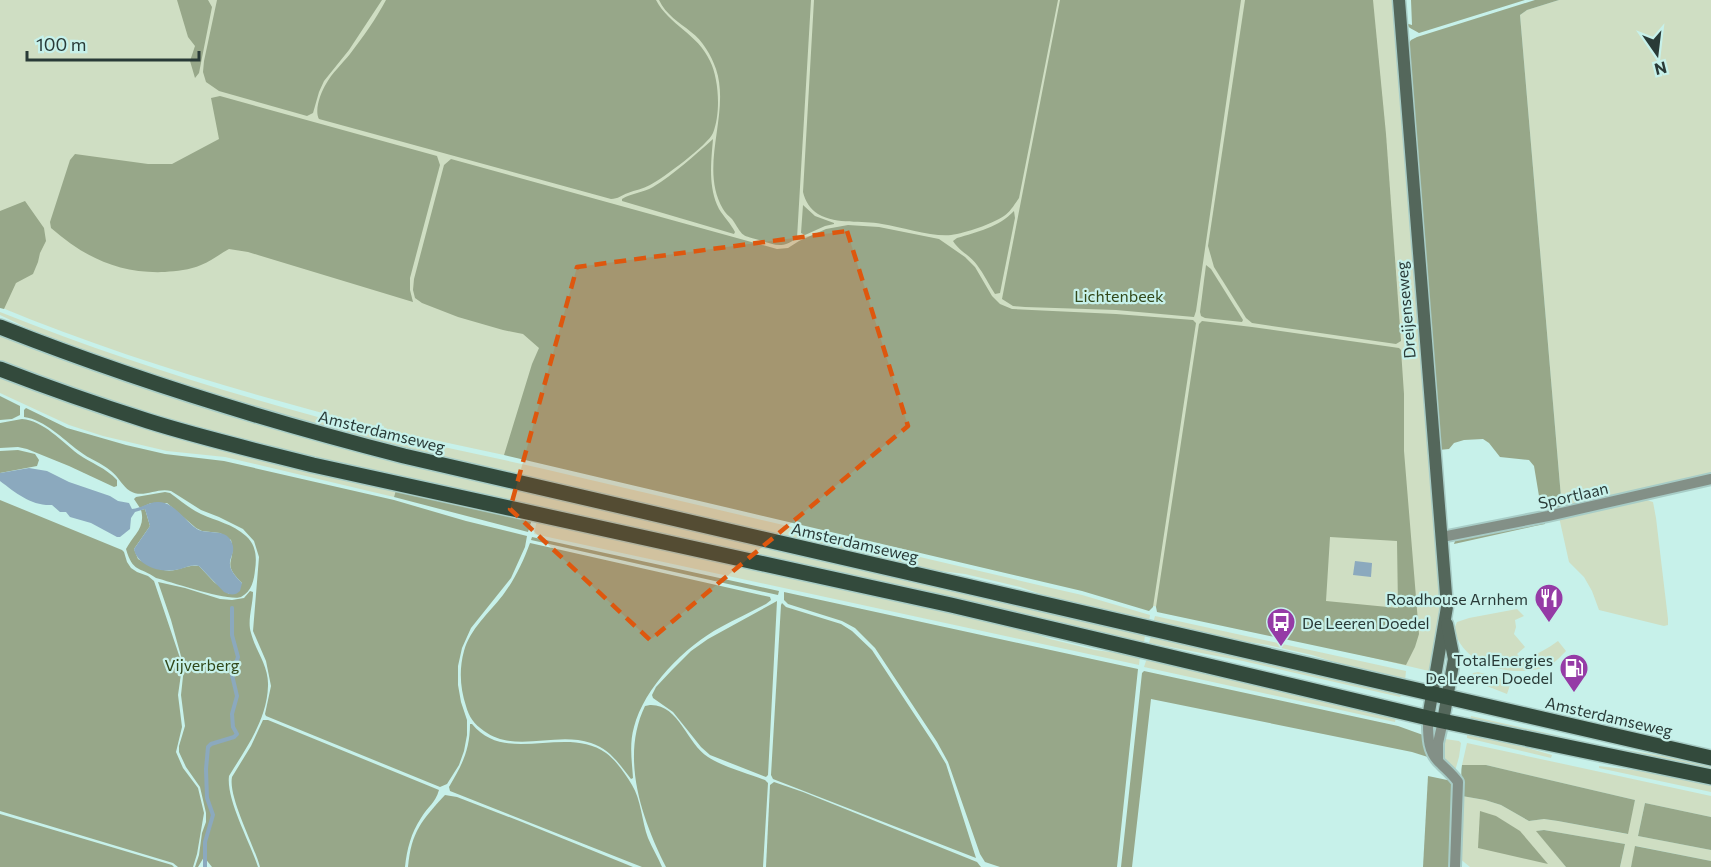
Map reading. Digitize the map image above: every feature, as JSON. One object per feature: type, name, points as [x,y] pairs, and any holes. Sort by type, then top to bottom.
[{"type":"main road","name":"Dreijenseweg","points":[[1399,0],[1447,607],[1431,694],[1436,719]]},
{"type":"main road","name":"Amsterdamseweg","points":[[0,327],[157,384],[348,441],[572,495],[1711,758]]},
{"type":"main road","points":[[0,369],[62,393],[149,421],[313,465],[951,605],[1436,719],[1711,777]]},
{"type":"main road","name":"Dreijenseweg","points":[[1436,719],[1448,698],[1454,658],[1446,617]]},
{"type":"street","name":"Sportlaan","points":[[1442,537],[1548,516],[1711,479]]},
{"type":"street","points":[[1436,719],[1428,733],[1431,749],[1439,762],[1458,782],[1455,867]]},
{"type":"highlighted area","points":[[847,231],[908,426],[650,640],[510,509],[577,267]]},
{"type":"green space","name":"Lichtenbeek","points":[[0,0],[1394,0],[1441,601],[1440,626],[1429,671],[506,453],[504,455],[383,429],[384,426],[380,425],[380,428],[236,389],[140,359],[0,307]]},
{"type":"green space","points":[[177,0],[208,0],[212,7],[199,73],[195,78],[190,61],[195,46],[188,37]]},
{"type":"green space","points":[[217,0],[382,0],[349,50],[324,81],[313,113],[307,116],[219,91],[206,82],[203,72],[204,61]]},
{"type":"green space","points":[[386,0],[656,0],[668,16],[705,52],[713,68],[718,96],[716,125],[713,133],[694,153],[656,181],[645,188],[611,199],[319,119],[318,106],[324,87],[350,54]]},
{"type":"green space","points":[[659,0],[811,0],[797,238],[792,241],[783,245],[774,244],[745,235],[723,209],[716,192],[713,175],[720,104],[720,86],[716,69],[699,40],[669,14]]},
{"type":"green space","points":[[814,0],[1058,0],[1019,198],[1006,214],[993,222],[971,230],[943,235],[882,224],[833,220],[818,214],[810,207],[803,192]]},
{"type":"green space","points":[[1060,0],[1241,0],[1194,317],[1116,310],[1013,306],[1002,299]]},
{"type":"green space","points":[[1245,0],[1373,0],[1386,134],[1401,341],[1396,344],[1252,323],[1246,318],[1214,267],[1208,246]]},
{"type":"green space","points":[[1411,0],[1525,0],[1419,33],[1405,23],[1412,25]]},
{"type":"green space","points":[[1535,0],[1559,0],[1527,10],[1520,15],[1562,509],[1542,514],[1534,466],[1529,460],[1500,457],[1483,439],[1464,440],[1454,443],[1449,449],[1439,450],[1407,46],[1417,37]]},
{"type":"green space","points":[[1559,0],[1711,0],[1711,476],[1562,509],[1520,15],[1527,10]]},
{"type":"green space","points":[[220,96],[437,156],[440,165],[410,278],[413,302],[248,252],[229,249],[197,267],[188,269],[148,272],[117,267],[89,255],[51,228],[50,222],[70,160],[75,154],[148,164],[172,164],[219,139],[211,98]]},
{"type":"green space","points":[[713,139],[711,175],[713,192],[719,209],[735,232],[734,234],[622,201],[626,197],[661,182]]},
{"type":"green space","points":[[451,159],[777,249],[788,248],[826,229],[848,225],[879,227],[939,239],[965,257],[975,267],[992,296],[1000,304],[1012,309],[1193,320],[1196,323],[1153,607],[1149,611],[1082,591],[504,455],[539,348],[523,334],[458,317],[422,303],[415,298],[413,290],[444,165]]},
{"type":"green space","points":[[25,201],[44,228],[46,241],[33,274],[16,283],[4,309],[0,308],[0,211]]},
{"type":"green space","points":[[803,205],[815,216],[834,224],[805,235],[801,233]]},
{"type":"green space","points":[[1014,211],[1015,218],[1000,293],[995,294],[982,272],[953,241],[995,225]]},
{"type":"green space","points":[[1206,265],[1211,269],[1243,320],[1242,322],[1201,316]]},
{"type":"green space","points":[[0,312],[140,363],[236,394],[332,421],[1082,595],[1150,615],[1149,622],[1064,602],[1020,587],[965,574],[915,568],[406,450],[240,404],[61,344],[0,315]]},
{"type":"green space","points":[[1202,321],[1252,327],[1401,350],[1404,451],[1419,634],[1406,665],[1157,612],[1199,324]],"holes":[[[1330,537],[1397,541],[1398,608],[1326,601]]]},
{"type":"green space","points":[[0,333],[157,390],[1145,635],[1144,643],[231,438],[150,415],[0,362]]},
{"type":"green space","points":[[0,376],[396,490],[394,497],[225,457],[167,451],[103,436],[69,425],[0,393]]},
{"type":"green space","points":[[0,396],[20,406],[20,415],[12,419],[0,420]]},
{"type":"green space","points":[[26,408],[67,428],[126,445],[165,454],[224,461],[394,500],[527,536],[525,547],[511,578],[471,628],[462,648],[458,666],[458,685],[467,720],[467,735],[459,765],[447,784],[440,787],[266,716],[271,686],[266,661],[253,631],[259,557],[254,541],[243,529],[201,510],[171,491],[161,490],[140,494],[130,491],[107,468],[83,454],[46,426],[24,417]]},
{"type":"green space","points":[[22,419],[38,423],[52,432],[78,454],[113,476],[117,480],[117,486],[114,487],[27,449],[0,448],[0,423]]},
{"type":"green space","points":[[18,450],[35,454],[39,460],[37,466],[0,473],[0,451]]},
{"type":"green space","points":[[396,490],[532,519],[528,532],[394,497]]},
{"type":"green space","points":[[165,492],[170,493],[197,512],[236,528],[252,543],[256,565],[252,585],[245,595],[235,598],[213,594],[156,578],[134,566],[126,549],[140,527],[141,510],[145,509],[150,526],[134,549],[138,559],[165,570],[199,566],[229,594],[233,594],[242,583],[230,566],[231,540],[220,533],[196,528],[167,503],[151,503],[140,508],[134,499]]},
{"type":"green space","points":[[1640,498],[1653,502],[1656,518],[1668,619],[1668,625],[1664,626],[1599,610],[1584,577],[1569,562],[1559,517]]},
{"type":"green space","points":[[0,500],[122,550],[131,568],[154,581],[182,667],[178,695],[182,727],[176,752],[183,768],[198,788],[204,813],[193,867],[178,867],[173,863],[0,811]]},
{"type":"green space","points":[[537,520],[1006,624],[1050,639],[1095,650],[1140,656],[1139,665],[534,534]]},
{"type":"green space","points":[[1545,522],[1545,524],[1454,544],[1456,538]]},
{"type":"green space","points":[[532,537],[779,591],[778,595],[531,540]]},
{"type":"green space","points":[[530,543],[770,597],[771,600],[766,604],[707,635],[680,657],[656,683],[639,712],[632,733],[633,778],[631,779],[604,749],[591,743],[564,739],[522,742],[496,738],[475,723],[469,714],[462,692],[461,678],[462,658],[467,643],[475,628],[511,583]]},
{"type":"green space","name":"Vijverberg","points":[[158,582],[220,599],[244,598],[250,591],[253,592],[250,628],[268,679],[267,698],[260,722],[229,776],[229,786],[235,809],[258,867],[212,867],[204,857],[198,867],[195,867],[206,813],[200,787],[179,752],[185,726],[181,695],[184,667]]},
{"type":"green space","points":[[784,592],[1138,669],[1117,867],[1000,867],[985,862],[980,854],[948,762],[875,648],[855,628],[842,621],[788,604],[784,600]]},
{"type":"green space","points":[[777,601],[768,775],[766,777],[710,755],[673,712],[652,695],[656,687],[691,651],[708,639]]},
{"type":"green space","points":[[782,603],[786,607],[841,624],[872,650],[946,764],[976,858],[773,779],[771,775]]},
{"type":"green space","points":[[1517,609],[1524,616],[1515,620],[1514,634],[1525,647],[1517,654],[1524,659],[1558,641],[1566,651],[1551,665],[1521,671],[1492,667],[1468,653],[1459,642],[1454,629],[1457,622]]},
{"type":"green space","points":[[1155,616],[1406,671],[1405,681],[1366,672],[1312,655],[1268,645],[1203,635],[1153,623]]},
{"type":"green space","points":[[1151,636],[1402,694],[1400,697],[1243,661],[1149,643]]},
{"type":"green space","points":[[1147,658],[1396,717],[1395,722],[1144,667]]},
{"type":"green space","points":[[1144,671],[1398,726],[1423,735],[1431,758],[1412,752],[1151,699],[1132,867],[1121,867]]},
{"type":"green space","points":[[1478,672],[1500,678],[1510,685],[1507,694],[1469,679],[1473,673]]},
{"type":"green space","points":[[645,706],[660,706],[676,718],[694,743],[708,757],[768,783],[763,867],[666,867],[642,809],[634,767],[634,746],[638,726]]},
{"type":"green space","points":[[1471,716],[1613,748],[1711,765],[1711,770],[1470,720]]},
{"type":"green space","points":[[263,720],[268,720],[439,790],[415,829],[408,848],[405,867],[260,867],[234,796],[232,777],[251,746]]},
{"type":"green space","points":[[470,724],[486,736],[502,742],[519,744],[573,742],[590,745],[606,753],[630,781],[635,791],[648,838],[662,867],[642,867],[450,791],[449,787],[467,750]]},
{"type":"green space","points":[[1467,733],[1552,755],[1551,758],[1467,738]]},
{"type":"green space","points":[[1445,739],[1461,743],[1455,771],[1443,760],[1442,745]]},
{"type":"green space","points":[[1467,743],[1711,796],[1711,817],[1645,803],[1638,836],[1711,850],[1711,861],[1636,846],[1631,867],[1620,867],[1625,844],[1544,830],[1537,831],[1566,867],[1470,867],[1459,858],[1462,796],[1501,805],[1529,821],[1544,819],[1627,834],[1635,800],[1486,765],[1462,765]]},
{"type":"green space","points":[[1462,765],[1486,765],[1635,800],[1628,834],[1544,819],[1529,821],[1501,805],[1462,796]]},
{"type":"green space","points":[[1599,766],[1657,773],[1711,784],[1711,792],[1599,768]]},
{"type":"green space","points":[[1428,776],[1452,781],[1454,786],[1451,867],[1423,867]]},
{"type":"green space","points":[[774,782],[977,862],[981,867],[766,867],[770,785]]},
{"type":"green space","points":[[445,795],[457,797],[633,867],[408,867],[412,844],[419,827]]},
{"type":"green space","points":[[1645,803],[1711,817],[1711,850],[1638,836]]},
{"type":"green space","points":[[1480,811],[1496,816],[1520,831],[1548,864],[1478,848]]},
{"type":"green space","points":[[0,814],[172,865],[174,867],[0,867]]},
{"type":"green space","points":[[1544,830],[1625,844],[1620,867],[1566,867],[1536,831]]},
{"type":"green space","points":[[1635,846],[1711,861],[1711,867],[1631,867]]},
{"type":"water","points":[[29,468],[47,471],[69,482],[129,503],[132,509],[152,503],[165,503],[197,529],[225,534],[233,547],[230,564],[231,569],[242,583],[240,591],[236,594],[224,592],[199,566],[169,571],[150,567],[139,559],[134,549],[150,526],[145,509],[135,512],[131,518],[130,529],[117,537],[91,523],[70,517],[66,512],[60,512],[52,505],[31,501],[0,481],[0,473]]},
{"type":"water","points":[[1355,561],[1372,563],[1371,577],[1353,575]]},
{"type":"waterway","points":[[205,867],[205,842],[213,815],[207,798],[208,747],[237,734],[233,727],[232,714],[237,696],[232,675],[238,657],[232,635],[232,608]]},
{"type":"place","name":"Roadhouse Arnhem","points":[[1549,624]]},
{"type":"place","name":"De Leeren Doedel","points":[[1281,648]]},
{"type":"place","name":"TotalEnergies De Leeren Doedel","points":[[1574,694]]}]
